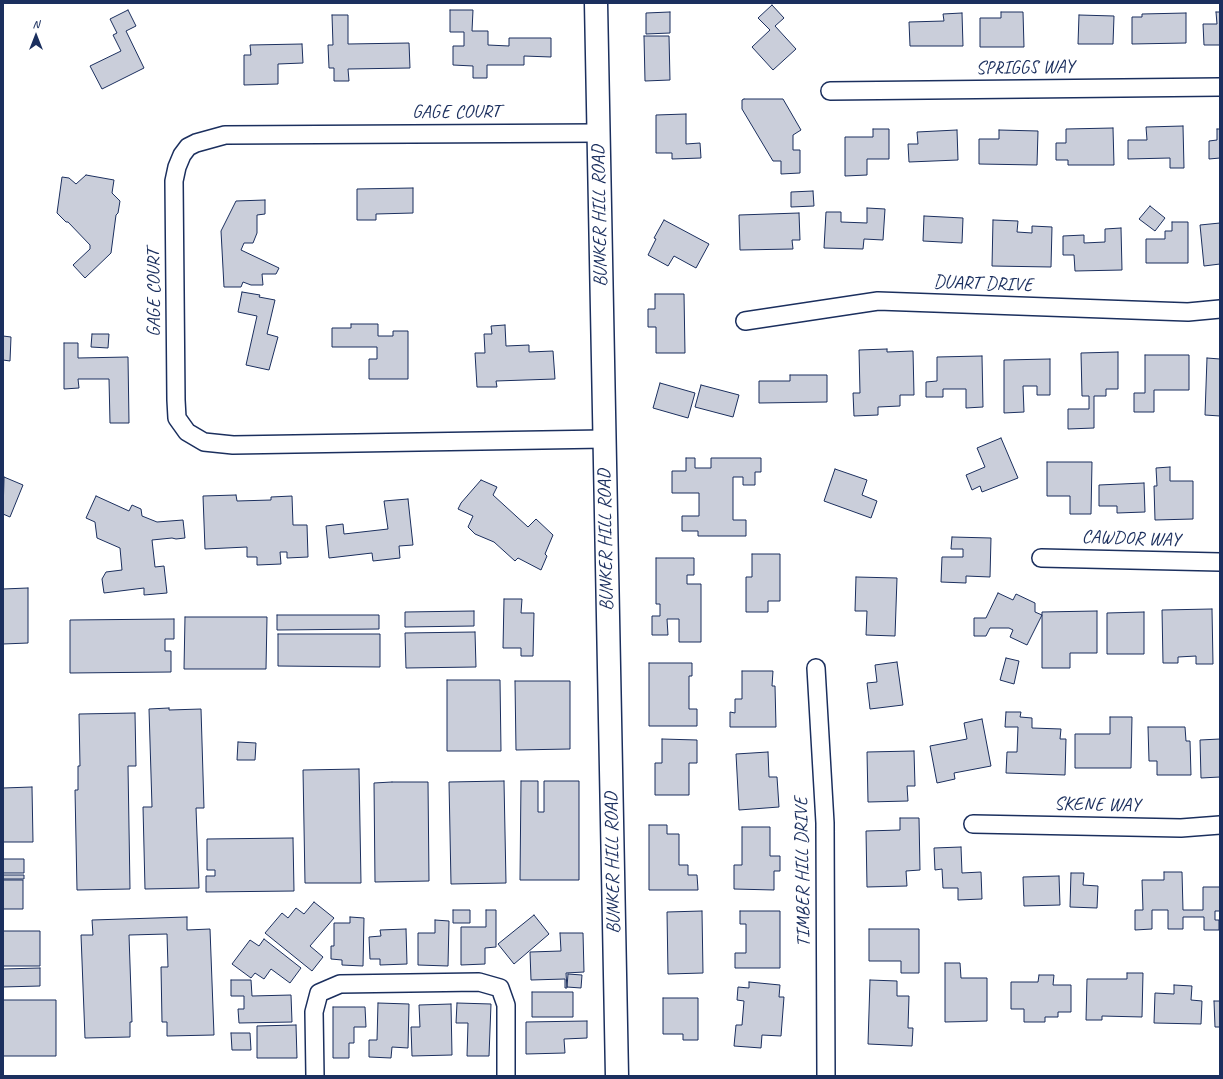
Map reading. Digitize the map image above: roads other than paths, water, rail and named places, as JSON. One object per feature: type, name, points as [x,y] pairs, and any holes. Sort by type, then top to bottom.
[{"type":"street","name":"BUNKER HILL ROAD","points":[[596,3],[617,1076]]},
{"type":"street","name":"SPRIGGS WAY","points":[[830,91],[1220,87]]},
{"type":"street","name":"GAGE COURT","points":[[598,133],[225,135],[196,143],[188,147],[182,155],[177,167],[174,181],[176,400],[177,418],[187,432],[204,442],[233,445],[604,439]]},
{"type":"street","name":"DUART DRIVE","points":[[745,321],[878,301],[1188,312],[1220,309]]},
{"type":"street","name":"CAWDOR WAY","points":[[1041,558],[1220,562]]},
{"type":"street","name":"TIMBER HILL DRIVE","points":[[816,668],[825,823],[826,1076]]},
{"type":"street","name":"SKENE WAY","points":[[974,824],[1181,828],[1220,825]]},
{"type":"street","points":[[315,1076],[314,1012],[319,993],[340,984],[479,982],[500,988],[506,1005],[506,1076]]}]
